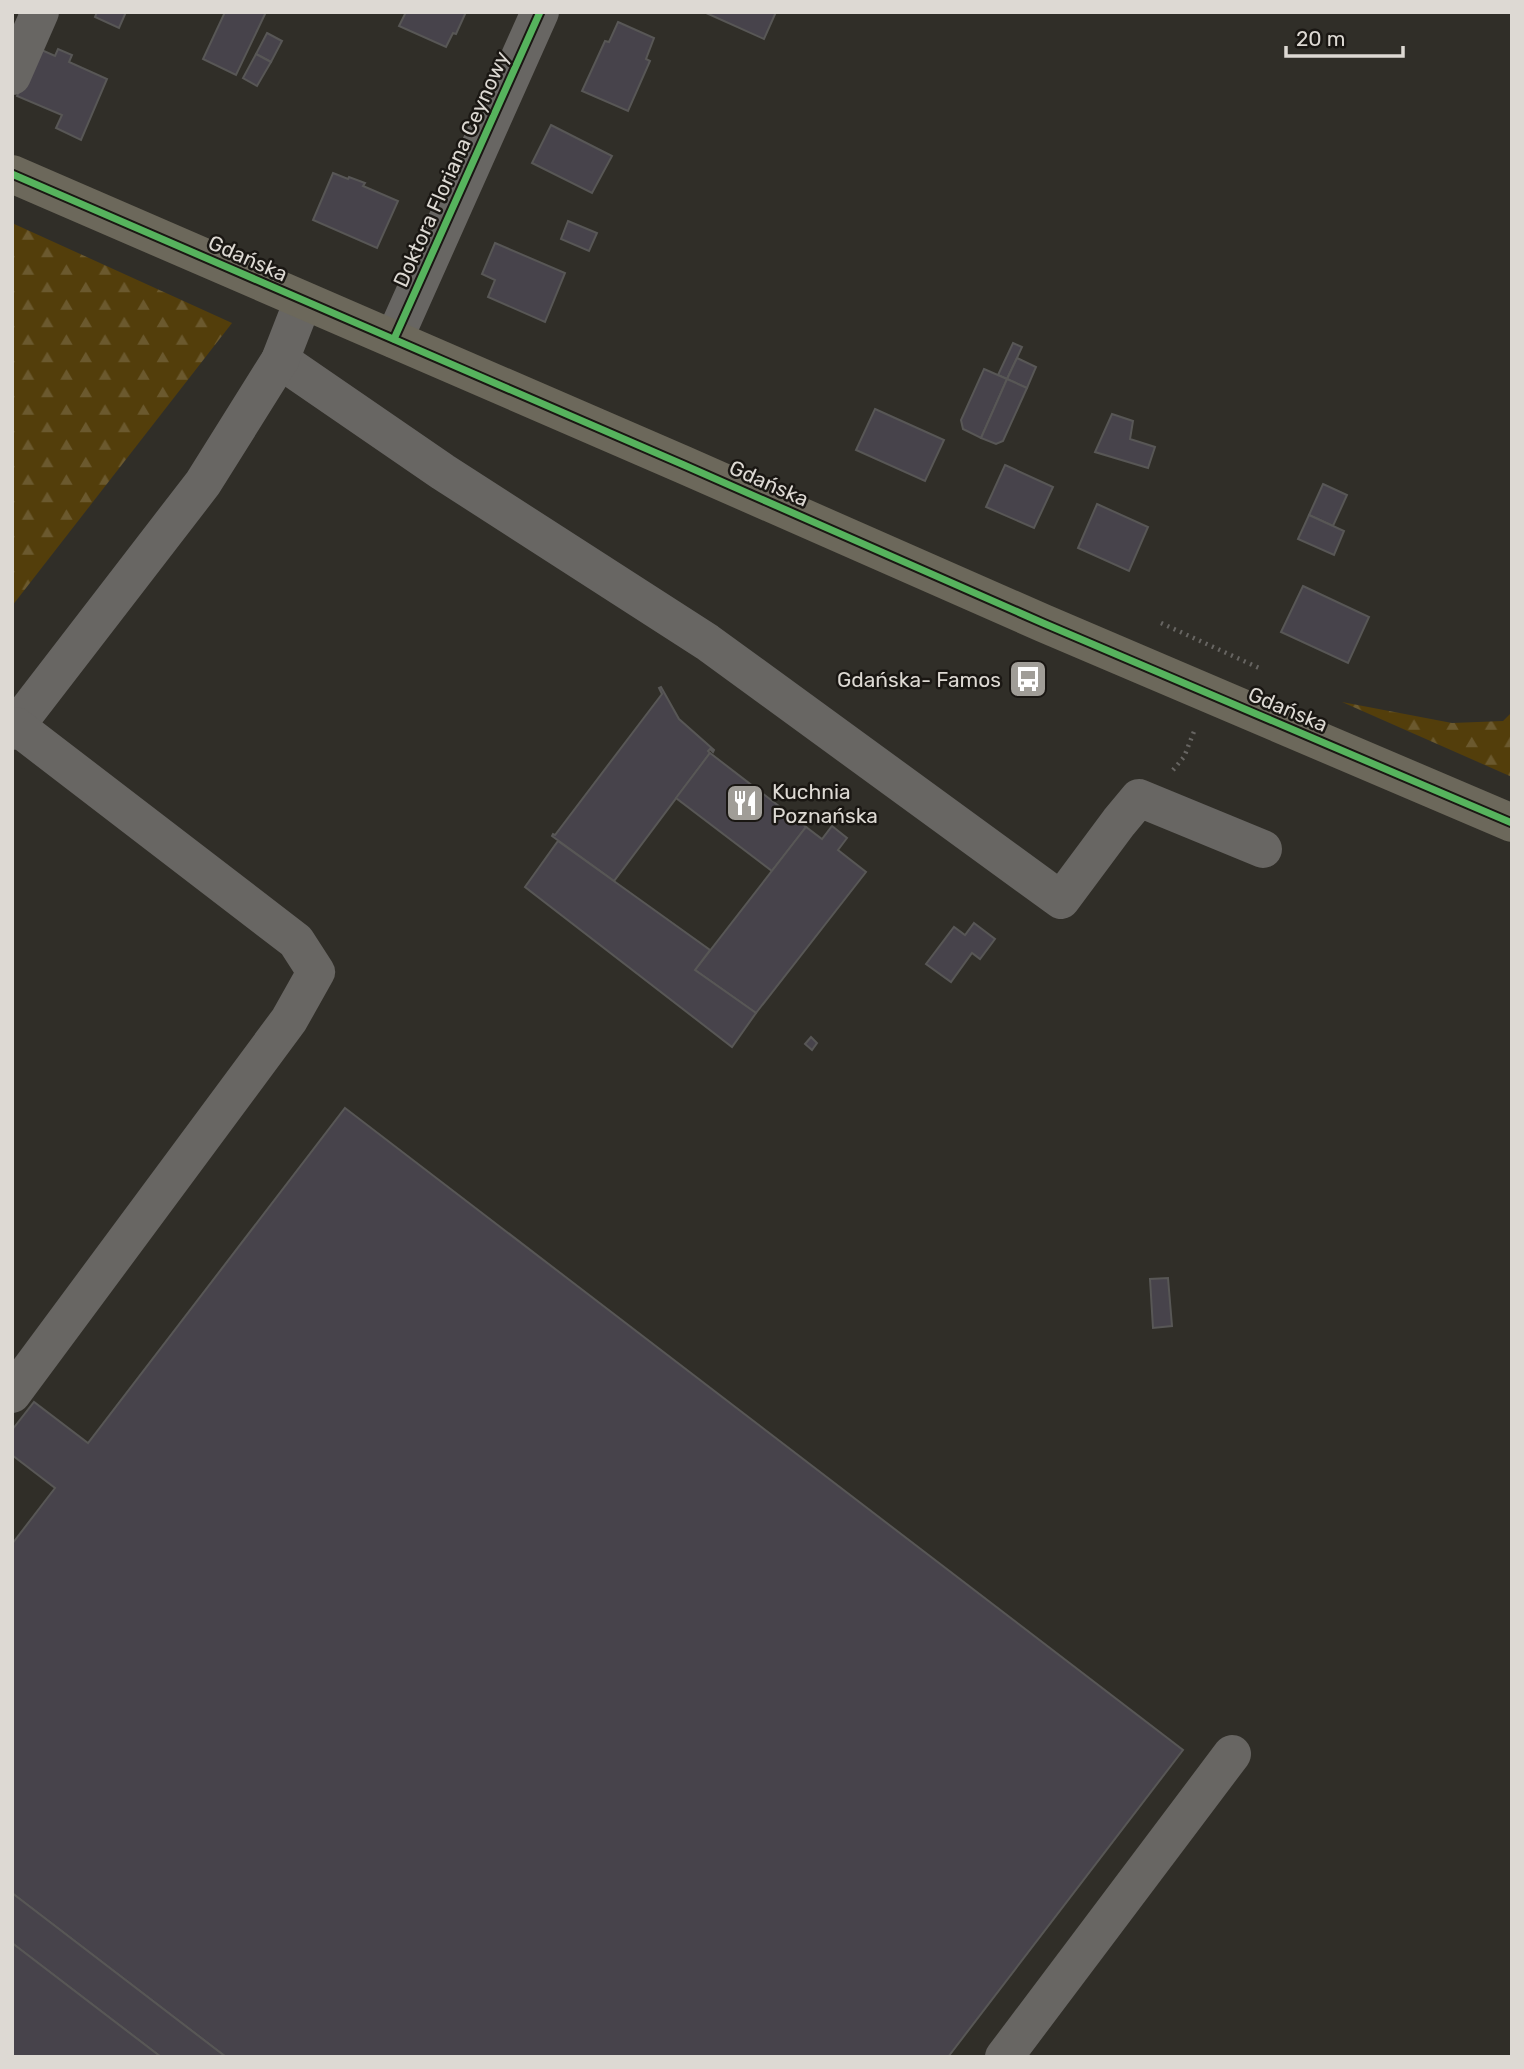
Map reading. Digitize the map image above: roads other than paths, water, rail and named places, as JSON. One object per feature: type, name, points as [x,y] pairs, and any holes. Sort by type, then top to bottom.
[{"type":"main road","name":"Gdańska","points":[[12,174],[1056,629],[1512,823]]},
{"type":"street","points":[[12,76],[40,12]]},
{"type":"street","name":"Doktora Floriana Ceynowy","points":[[394,340],[540,12]]},
{"type":"street","points":[[12,1394],[289,1020],[316,972],[296,941],[14,728],[203,483],[280,360],[303,301]]},
{"type":"street","points":[[280,360],[443,472],[707,642],[1061,900],[1139,798],[1263,849]]},
{"type":"street","points":[[1004,2057],[1232,1754]]},
{"type":"place","name":"Gdańska- Famos","points":[[1028,679]]},
{"type":"place","name":"Kuchnia Poznańska","points":[[745,803]]}]
